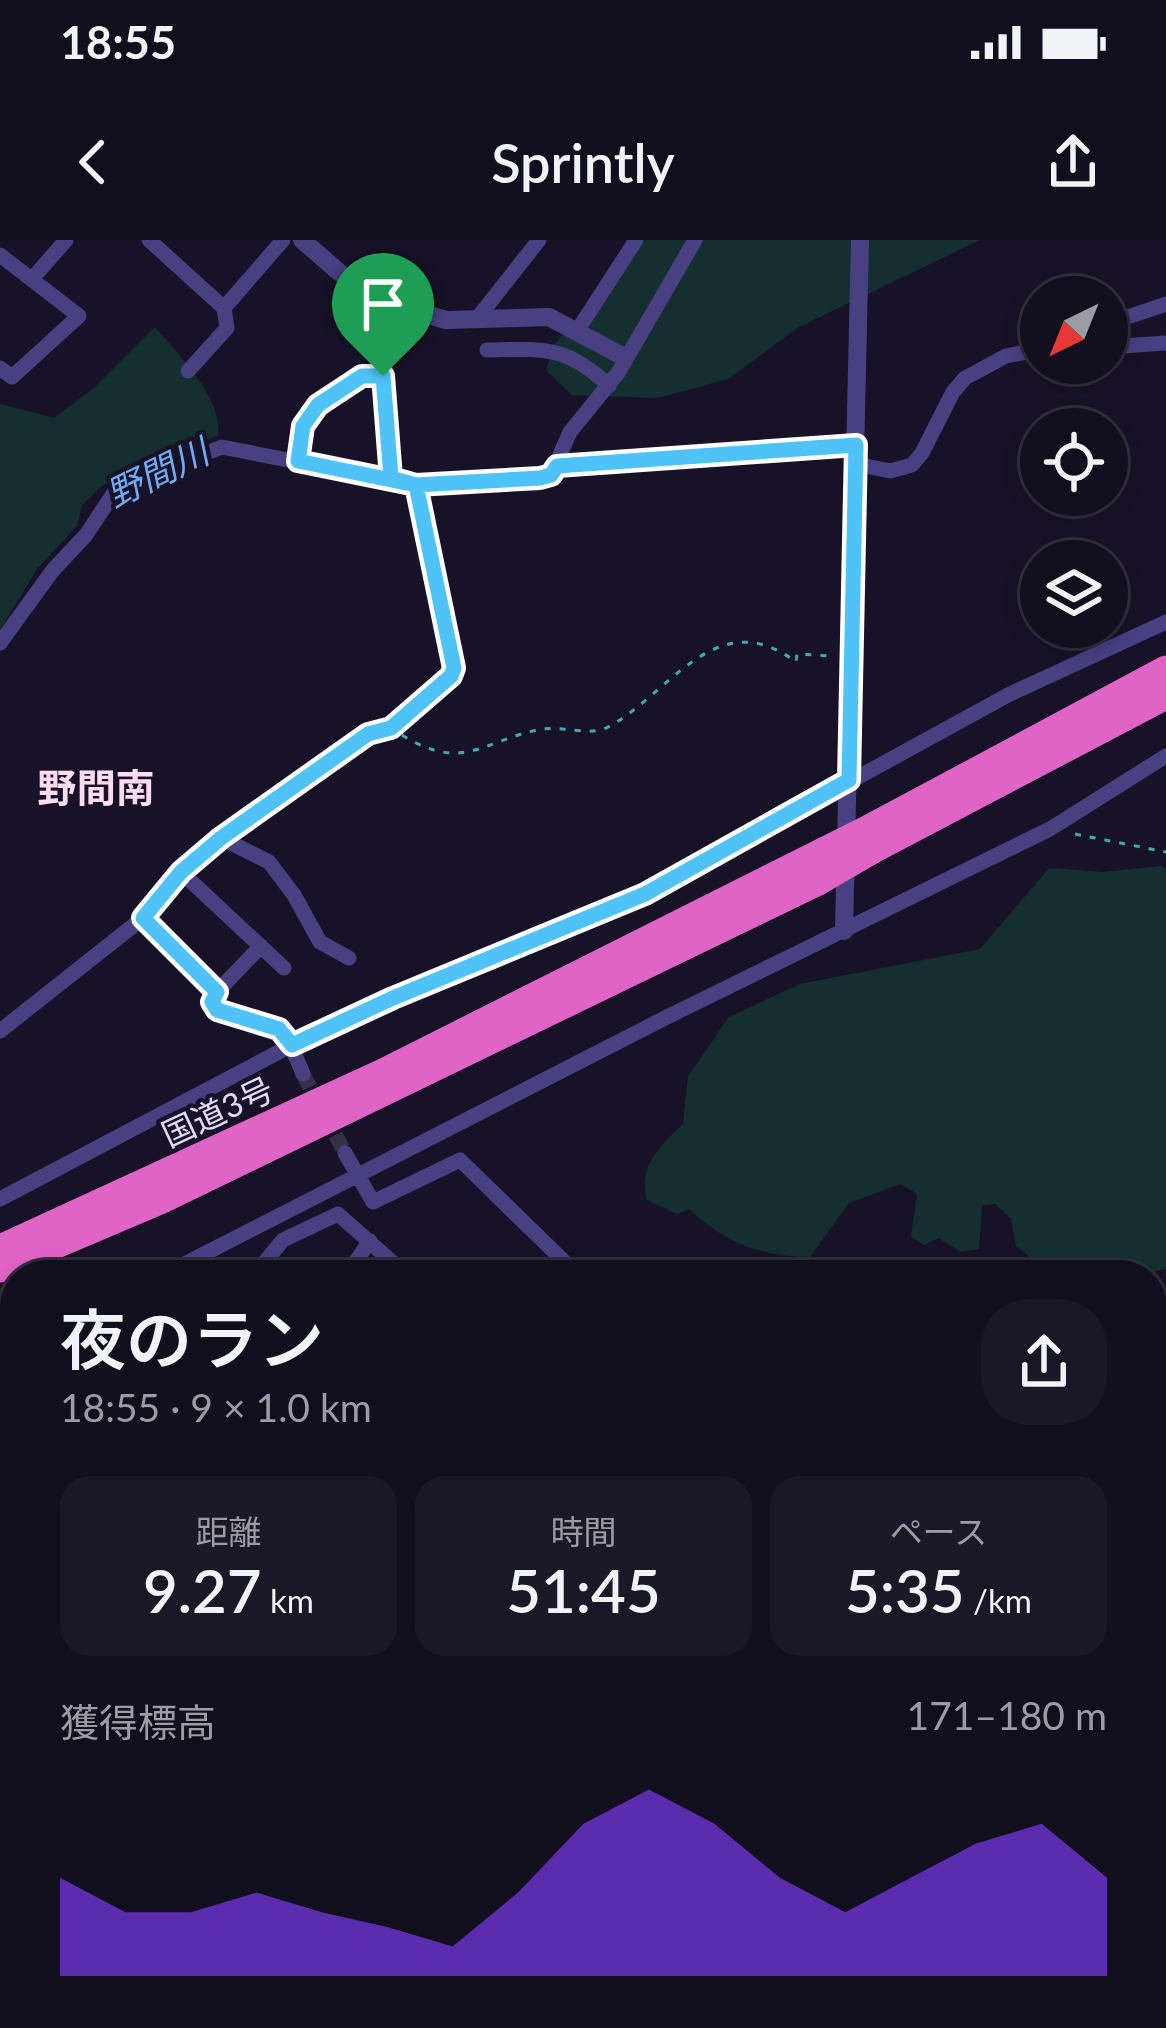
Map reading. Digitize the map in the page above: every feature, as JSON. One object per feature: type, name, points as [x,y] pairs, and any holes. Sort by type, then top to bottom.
[{"type":"highway","name":"国道3号","points":[[21,1260],[162,1200],[818,881],[872,838],[1166,669]]},
{"type":"highway","name":"国道3号","points":[[0,1248],[364,1081],[823,851],[872,838],[1166,696]]},
{"type":"street","points":[[32,279],[66,240]]},
{"type":"street","points":[[149,240],[224,308],[227,328],[188,371]]},
{"type":"street","points":[[224,308],[283,240]]},
{"type":"street","points":[[302,240],[355,286],[387,303],[423,316],[549,317],[624,357]]},
{"type":"street","points":[[476,320],[539,240]]},
{"type":"street","points":[[577,331],[636,240]]},
{"type":"street","points":[[0,644],[113,494],[222,446],[416,485],[551,475],[570,432],[609,386],[695,240]]},
{"type":"street","points":[[844,931],[860,240]]},
{"type":"street","points":[[0,255],[79,316],[12,377],[0,368]]},
{"type":"street","points":[[1128,317],[1166,304]]},
{"type":"street","points":[[1128,346],[1166,343]]},
{"type":"street","points":[[487,350],[538,348],[584,362],[609,386]]},
{"type":"street","points":[[557,466],[856,454],[890,472],[913,465],[952,392],[965,378],[1020,352]]},
{"type":"street","points":[[298,461],[303,426],[318,405],[362,376],[383,376],[391,478]]},
{"type":"street","points":[[0,1031],[143,918],[181,872],[221,838],[368,734],[391,728],[447,682],[454,668],[416,485]]},
{"type":"street","points":[[0,1199],[292,1045],[393,998],[626,903],[1008,694],[1166,622]]},
{"type":"street","points":[[193,1260],[663,1019],[1050,829],[1166,756]]},
{"type":"street","points":[[221,838],[269,862],[320,941],[350,958]]},
{"type":"street","points":[[181,872],[284,968]]},
{"type":"street","points":[[143,918],[217,992]]},
{"type":"street","points":[[261,946],[212,1002],[217,1010],[279,1029],[292,1045],[303,1074]]},
{"type":"street","points":[[345,1153],[373,1202],[460,1160],[563,1260]]},
{"type":"street","points":[[266,1260],[283,1240],[338,1214],[391,1260]]},
{"type":"street","points":[[357,1260],[370,1241]]},
{"type":"path","points":[[391,728],[443,752],[470,754],[543,729],[604,730],[697,656],[728,646],[752,643],[777,648],[796,662],[797,654],[851,657]]},
{"type":"path","points":[[1050,829],[1166,852]]},
{"type":"green space","points":[[642,240],[980,240],[799,327],[728,379],[658,398],[572,395],[546,370],[554,345]]},
{"type":"green space","points":[[155,327],[206,392],[214,406],[218,436],[173,451],[102,486],[82,505],[77,526],[37,569],[0,630],[0,404],[54,418],[94,388]]},
{"type":"green space","points":[[1049,868],[1166,869],[1166,1260],[1034,1260],[1016,1246],[1011,1219],[995,1204],[982,1205],[979,1249],[960,1252],[939,1238],[924,1245],[911,1237],[917,1194],[901,1184],[849,1203],[810,1257],[745,1246],[689,1209],[677,1214],[647,1200],[648,1167],[683,1124],[688,1076],[729,1017],[800,984],[980,949]]},
{"type":"tunnel","points":[[303,1074],[345,1153]]},
{"type":"district","name":"野間南","points":[[96,787]]},
{"type":"route","points":[[383,376],[362,376],[318,405],[303,426],[298,461],[416,485],[540,478],[551,475],[557,466],[856,445],[849,780],[645,894],[292,1045],[279,1029],[217,1010],[212,1002],[217,992],[143,918],[181,872],[221,838],[368,734],[391,728],[451,676],[454,668],[416,485],[391,478],[383,376]]},
{"type":"water label","name":"野間川","points":[[157,472]]}]
